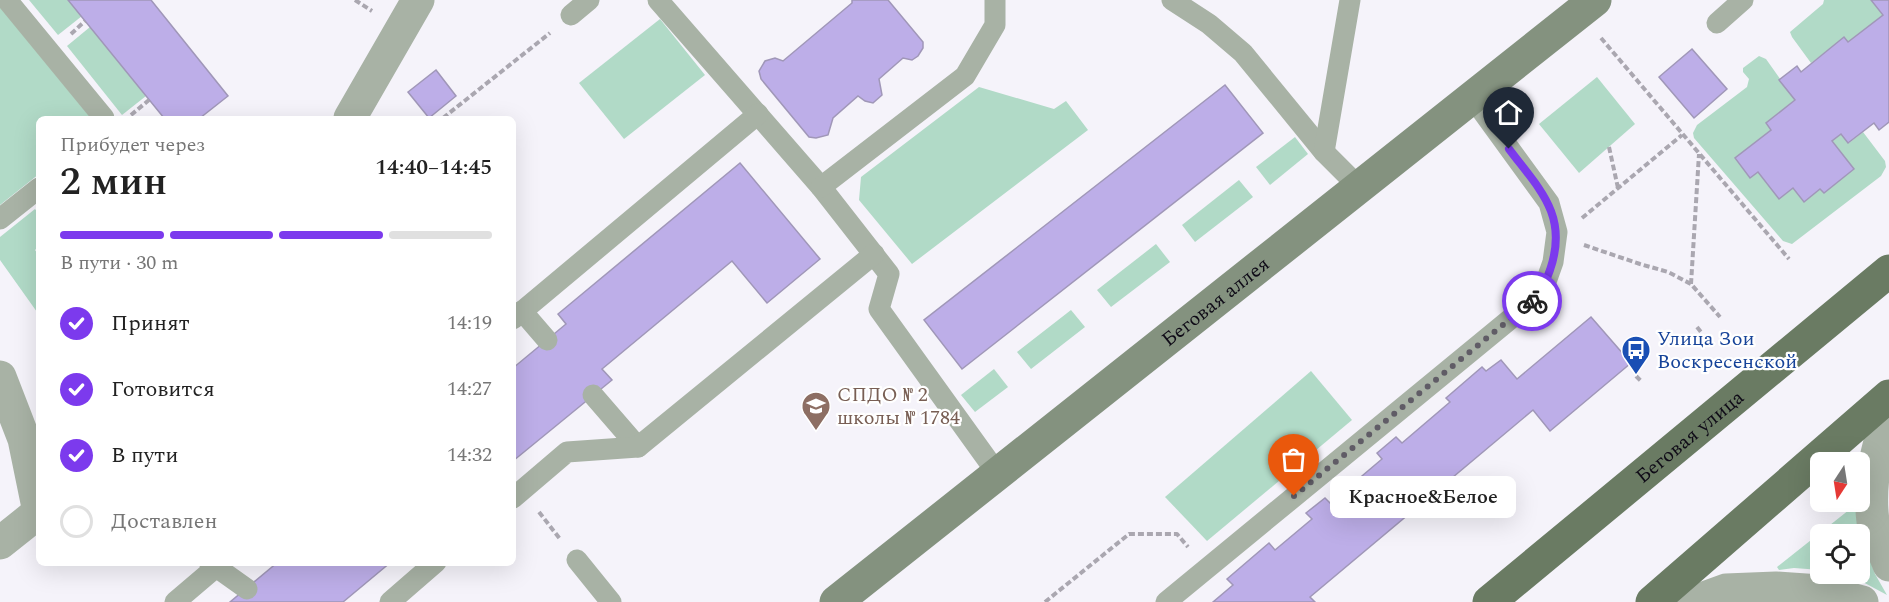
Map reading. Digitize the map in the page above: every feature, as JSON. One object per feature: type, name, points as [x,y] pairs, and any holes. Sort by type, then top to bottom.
[{"type":"main road","name":"Беговая улица","points":[[1489,602],[1889,271]]},
{"type":"main road","points":[[1652,602],[1889,396]]},
{"type":"street","points":[[351,116],[418,0]]},
{"type":"street","name":"Беговая аллея","points":[[836,602],[1595,0]]},
{"type":"street","points":[[0,377],[24,439],[36,497]]},
{"type":"street","points":[[1889,411],[1877,446],[1872,481],[1873,523],[1889,565]]},
{"type":"street","points":[[0,543],[36,514]]},
{"type":"street","points":[[1693,602],[1726,590],[1776,588],[1820,591],[1862,602]]},
{"type":"lane","points":[[7,0],[102,116]]},
{"type":"lane","points":[[571,15],[590,0]]},
{"type":"lane","points":[[658,0],[821,187],[889,274],[879,309],[997,473]]},
{"type":"lane","points":[[821,187],[965,76],[995,25],[995,0]]},
{"type":"lane","points":[[1172,0],[1209,24],[1243,53],[1324,152],[1359,187]]},
{"type":"lane","points":[[1324,152],[1350,0]]},
{"type":"lane","points":[[1717,23],[1743,0]]},
{"type":"lane","points":[[1166,602],[1542,293],[1553,262],[1557,232],[1549,203],[1472,97]]},
{"type":"lane","points":[[547,340],[518,315],[758,114]]},
{"type":"lane","points":[[0,219],[36,190]]},
{"type":"lane","points":[[517,494],[567,452],[638,447],[874,254]]},
{"type":"lane","points":[[593,395],[638,447]]},
{"type":"lane","points":[[578,560],[611,602]]},
{"type":"lane","points":[[175,602],[214,566]]},
{"type":"lane","points":[[218,566],[247,589]]},
{"type":"lane","points":[[390,602],[431,566]]},
{"type":"path","points":[[355,0],[372,11]]},
{"type":"path","points":[[445,116],[571,15]]},
{"type":"path","points":[[1599,36],[1789,260]]},
{"type":"path","points":[[129,116],[149,100]]},
{"type":"path","points":[[1556,240],[1682,135]]},
{"type":"path","points":[[1609,147],[1618,189]]},
{"type":"path","points":[[1691,284],[1699,154]]},
{"type":"path","points":[[1556,240],[1578,243],[1668,272],[1691,284],[1720,317]]},
{"type":"path","points":[[1697,327],[1701,332]]},
{"type":"path","points":[[1636,376],[1642,382]]},
{"type":"path","points":[[517,494],[578,560]]},
{"type":"path","points":[[1045,602],[1129,534],[1177,534]]},
{"type":"green space","points":[[29,0],[68,0],[82,16],[58,35]]},
{"type":"green space","points":[[1824,0],[1871,0],[1883,15],[1848,42],[1844,38],[1811,63],[1790,32],[1823,4]]},
{"type":"green space","points":[[0,7],[89,116],[36,116],[36,176],[0,205]]},
{"type":"green space","points":[[660,19],[705,75],[624,139],[579,83]]},
{"type":"green space","points":[[90,27],[146,96],[122,115],[67,46]]},
{"type":"green space","points":[[1759,56],[1766,59],[1795,100],[1766,123],[1771,130],[1735,158],[1750,178],[1758,172],[1779,198],[1793,188],[1804,202],[1820,189],[1824,193],[1854,169],[1832,141],[1841,134],[1849,143],[1863,132],[1885,161],[1886,167],[1881,176],[1792,244],[1783,241],[1694,138],[1693,133],[1697,125],[1747,87],[1749,79],[1743,72],[1743,68]]},
{"type":"green space","points":[[1597,77],[1635,124],[1579,173],[1539,124]]},
{"type":"green space","points":[[979,87],[1054,109],[1066,101],[1088,130],[912,264],[859,200],[861,177]]},
{"type":"green space","points":[[1295,137],[1308,154],[1270,185],[1256,167]]},
{"type":"green space","points":[[1239,180],[1253,197],[1195,242],[1182,225]]},
{"type":"green space","points":[[36,210],[36,311],[0,260],[0,237]]},
{"type":"green space","points":[[1156,244],[1170,262],[1111,307],[1097,290]]},
{"type":"green space","points":[[1071,310],[1085,327],[1031,369],[1017,352]]},
{"type":"green space","points":[[994,369],[1008,387],[975,412],[961,395]]},
{"type":"green space","points":[[1311,371],[1352,420],[1207,541],[1165,497]]},
{"type":"green space","points":[[1846,512],[1861,512],[1863,524],[1831,524]]},
{"type":"green space","points":[[1810,541],[1810,569],[1779,570],[1777,567]]},
{"type":"green space","points":[[1870,559],[1875,574],[1887,595],[1867,584],[1870,584]]},
{"type":"building","points":[[68,0],[151,0],[228,96],[203,116],[162,116]]},
{"type":"building","points":[[852,0],[888,0],[923,42],[923,48],[918,56],[912,60],[903,58],[879,79],[882,95],[873,103],[858,96],[833,118],[828,135],[809,137],[761,79],[759,71],[765,61],[775,58],[783,61],[852,3]]},
{"type":"building","points":[[1871,0],[1889,0],[1889,122],[1879,130],[1874,123],[1848,143],[1841,134],[1832,141],[1854,169],[1824,193],[1820,189],[1804,202],[1793,188],[1779,199],[1758,172],[1750,178],[1735,158],[1771,130],[1766,123],[1795,100],[1779,80],[1797,66],[1801,72],[1844,37],[1848,42],[1883,15]]},
{"type":"building","points":[[1692,49],[1727,89],[1694,118],[1659,77]]},
{"type":"building","points":[[436,70],[456,96],[431,116],[427,116],[408,92]]},
{"type":"building","points":[[1225,85],[1263,133],[962,369],[924,320]]},
{"type":"building","points":[[740,163],[820,259],[767,303],[732,261],[602,369],[612,380],[516,459],[516,366],[566,324],[558,314]]},
{"type":"building","points":[[1591,317],[1631,363],[1550,431],[1533,410],[1310,597],[1315,602],[1213,602],[1233,585],[1227,579],[1269,543],[1275,550],[1312,519],[1306,513],[1325,498],[1330,503],[1382,459],[1377,453],[1396,437],[1402,443],[1450,402],[1446,398],[1482,367],[1486,371],[1501,360],[1517,379]]},
{"type":"building","points":[[273,566],[386,566],[343,602],[230,602]]},
{"type":"way so far","points":[[1294,496],[1532,301]]},
{"type":"place","name":"Улица Зои Воскресенской","points":[[1636,376]]},
{"type":"place","name":"СПДО № 2 школы № 1784","points":[[816,432]]},
{"type":"place","name":"Красное&Белое","points":[[1294,496]]},
{"type":"route","points":[[1509,149],[1549,203],[1557,232],[1553,262],[1542,293],[1532,301]]}]
